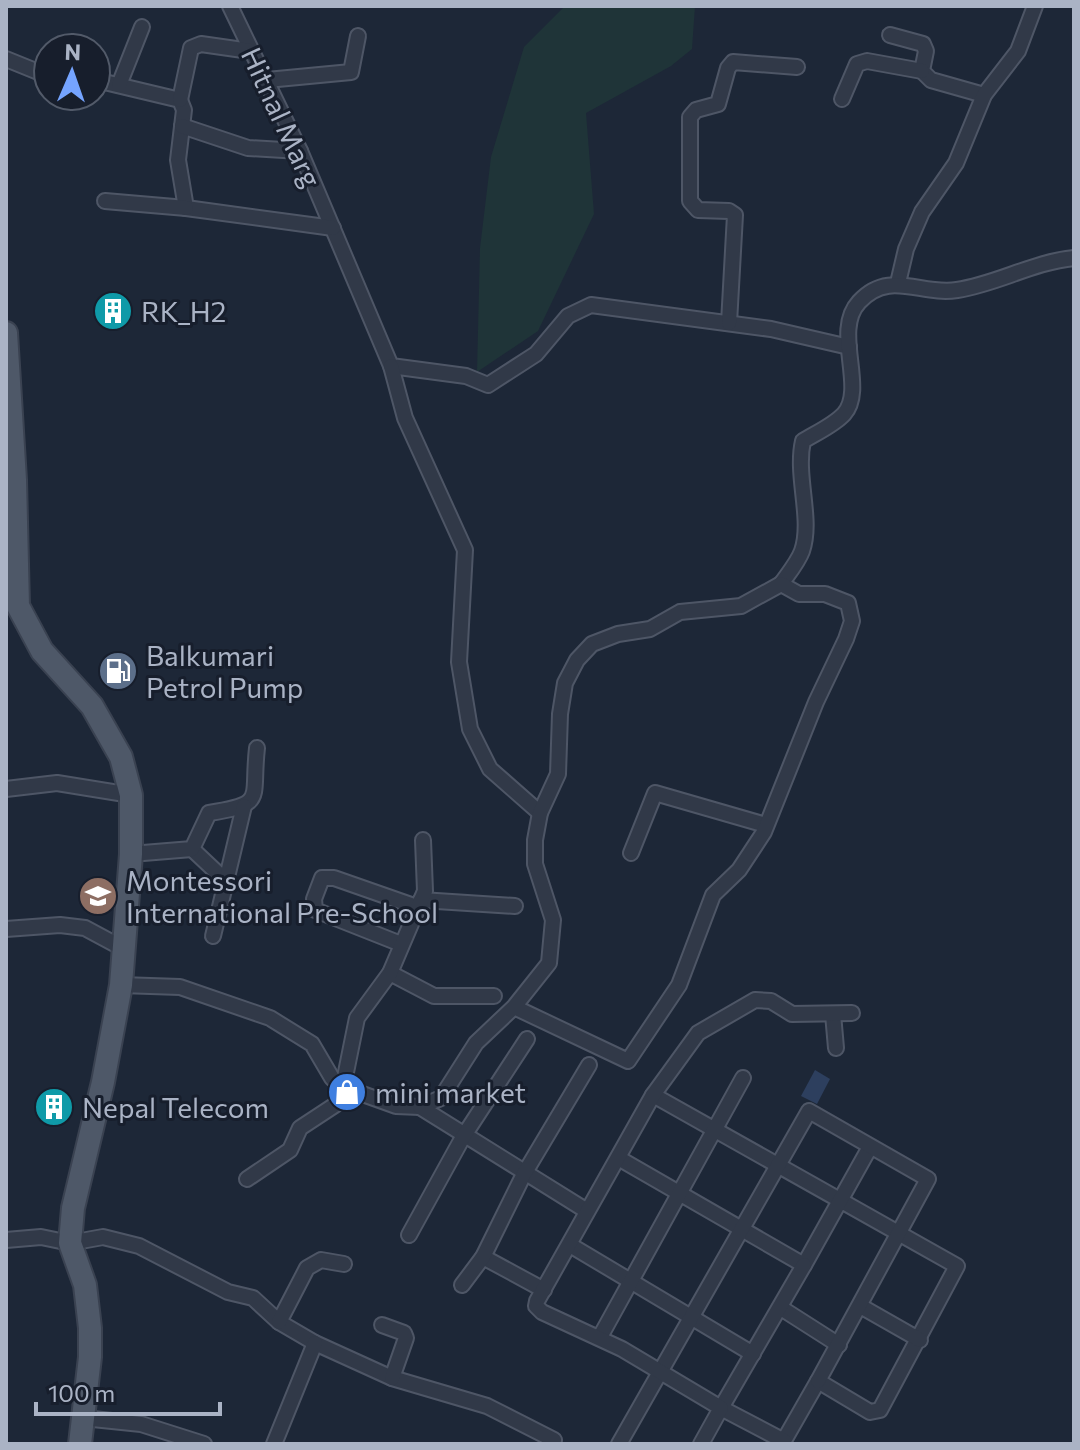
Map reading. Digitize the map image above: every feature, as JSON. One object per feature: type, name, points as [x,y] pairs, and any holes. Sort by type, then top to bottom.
[{"type":"main road","points":[[6,333],[15,480],[18,606],[42,651],[96,713],[121,757],[131,795],[126,950],[103,1082],[73,1208],[70,1243],[85,1285],[90,1328],[80,1444]]},
{"type":"street","name":"Hitnal Marg","points":[[230,6],[300,151],[391,366],[405,418],[465,550],[459,662],[470,729],[490,769],[540,813]]},
{"type":"street","points":[[898,283],[906,249],[922,212],[956,163],[984,95],[1018,51],[1035,6]]},
{"type":"street","points":[[119,85],[142,27]]},
{"type":"street","points":[[890,35],[923,44],[926,51],[922,71]]},
{"type":"street","points":[[267,80],[351,72],[358,36]]},
{"type":"street","points":[[186,208],[178,160],[184,110],[180,100],[191,48],[201,44],[250,51]]},
{"type":"street","points":[[6,59],[32,70]]},
{"type":"street","points":[[842,99],[857,64],[867,61],[922,71],[931,80],[984,95]]},
{"type":"street","points":[[729,323],[735,215],[729,211],[698,210],[690,201],[690,117],[696,110],[718,104],[728,68],[733,62],[797,67]]},
{"type":"street","points":[[112,83],[180,100]]},
{"type":"street","points":[[182,126],[248,148],[300,151]]},
{"type":"street","points":[[105,201],[186,208],[333,228]]},
{"type":"street","points":[[121,985],[180,987],[270,1018],[312,1044],[332,1078],[346,1088],[396,1106],[420,1107],[441,1098],[476,1043],[514,1007],[549,963],[553,920],[535,864],[540,813],[558,774],[560,714],[565,683],[577,660],[592,644],[618,634],[650,629],[680,612],[741,606],[781,584],[803,550],[804,507],[799,460],[803,441],[845,413],[852,396],[850,316],[858,303],[873,291],[898,283],[953,291],[1048,261],[1074,258]]},
{"type":"street","points":[[391,366],[466,376],[488,385],[536,354],[568,316],[591,305],[729,323],[849,347]]},
{"type":"street","points":[[514,1007],[628,1061],[679,985],[713,895],[739,870],[766,825],[852,621],[851,609],[842,599],[799,594],[781,584]]},
{"type":"street","points":[[213,936],[244,806],[256,793],[257,748]]},
{"type":"street","points":[[6,789],[57,783],[131,795]]},
{"type":"street","points":[[631,853],[655,793],[766,825]]},
{"type":"street","points":[[192,849],[209,813],[244,806]]},
{"type":"street","points":[[247,1179],[290,1150],[300,1128],[335,1105],[346,1088],[357,1018],[390,973],[425,891],[423,840]]},
{"type":"street","points":[[131,854],[192,849],[226,881]]},
{"type":"street","points":[[401,944],[315,910],[314,899],[322,878],[334,878],[419,904],[515,906]]},
{"type":"street","points":[[6,929],[60,925],[85,928],[126,950]]},
{"type":"street","points":[[390,973],[434,996],[494,996]]},
{"type":"street","points":[[619,1444],[660,1372],[691,1316],[809,1111],[928,1179],[862,1307],[783,1442],[721,1408],[660,1372],[600,1337],[542,1312],[536,1306],[653,1095],[698,1033],[755,1000],[771,1001],[792,1014],[852,1013]]},
{"type":"street","points":[[833,1014],[836,1048]]},
{"type":"street","points":[[409,1235],[463,1137],[527,1039]]},
{"type":"street","points":[[462,1285],[483,1257],[524,1174],[589,1065]]},
{"type":"street","points":[[600,1337],[677,1192],[743,1078]]},
{"type":"street","points":[[653,1095],[957,1266],[920,1340],[876,1412],[870,1412],[818,1381]]},
{"type":"street","points":[[420,1107],[463,1137],[587,1211]]},
{"type":"street","points":[[701,1444],[870,1147]]},
{"type":"street","points":[[620,1159],[804,1265]]},
{"type":"street","points":[[6,1240],[41,1237],[70,1243],[103,1237],[139,1246],[228,1292],[253,1298],[279,1322],[315,1343],[392,1378],[487,1406],[554,1440]]},
{"type":"street","points":[[570,1245],[753,1354]]},
{"type":"street","points":[[483,1257],[544,1290]]},
{"type":"street","points":[[279,1322],[307,1268],[321,1260],[344,1264]]},
{"type":"street","points":[[862,1307],[920,1340]]},
{"type":"street","points":[[781,1308],[839,1345]]},
{"type":"street","points":[[382,1325],[404,1333],[406,1338],[392,1378]]},
{"type":"street","points":[[274,1444],[315,1343]]},
{"type":"street","points":[[83,1418],[141,1424],[204,1444]]},
{"type":"green space","points":[[565,6],[695,6],[692,49],[671,66],[586,113],[594,214],[538,331],[477,372],[480,248],[491,157],[524,47]]},
{"type":"water","points":[[815,1070],[830,1079],[817,1104],[801,1096]]},
{"type":"place","name":"RK_H2","points":[[113,311]]},
{"type":"place","name":"Balkumari Petrol Pump","points":[[118,671]]},
{"type":"place","name":"Montessori International Pre-School","points":[[98,896]]},
{"type":"place","name":"mini market","points":[[347,1092]]},
{"type":"place","name":"Nepal Telecom","points":[[54,1107]]}]
